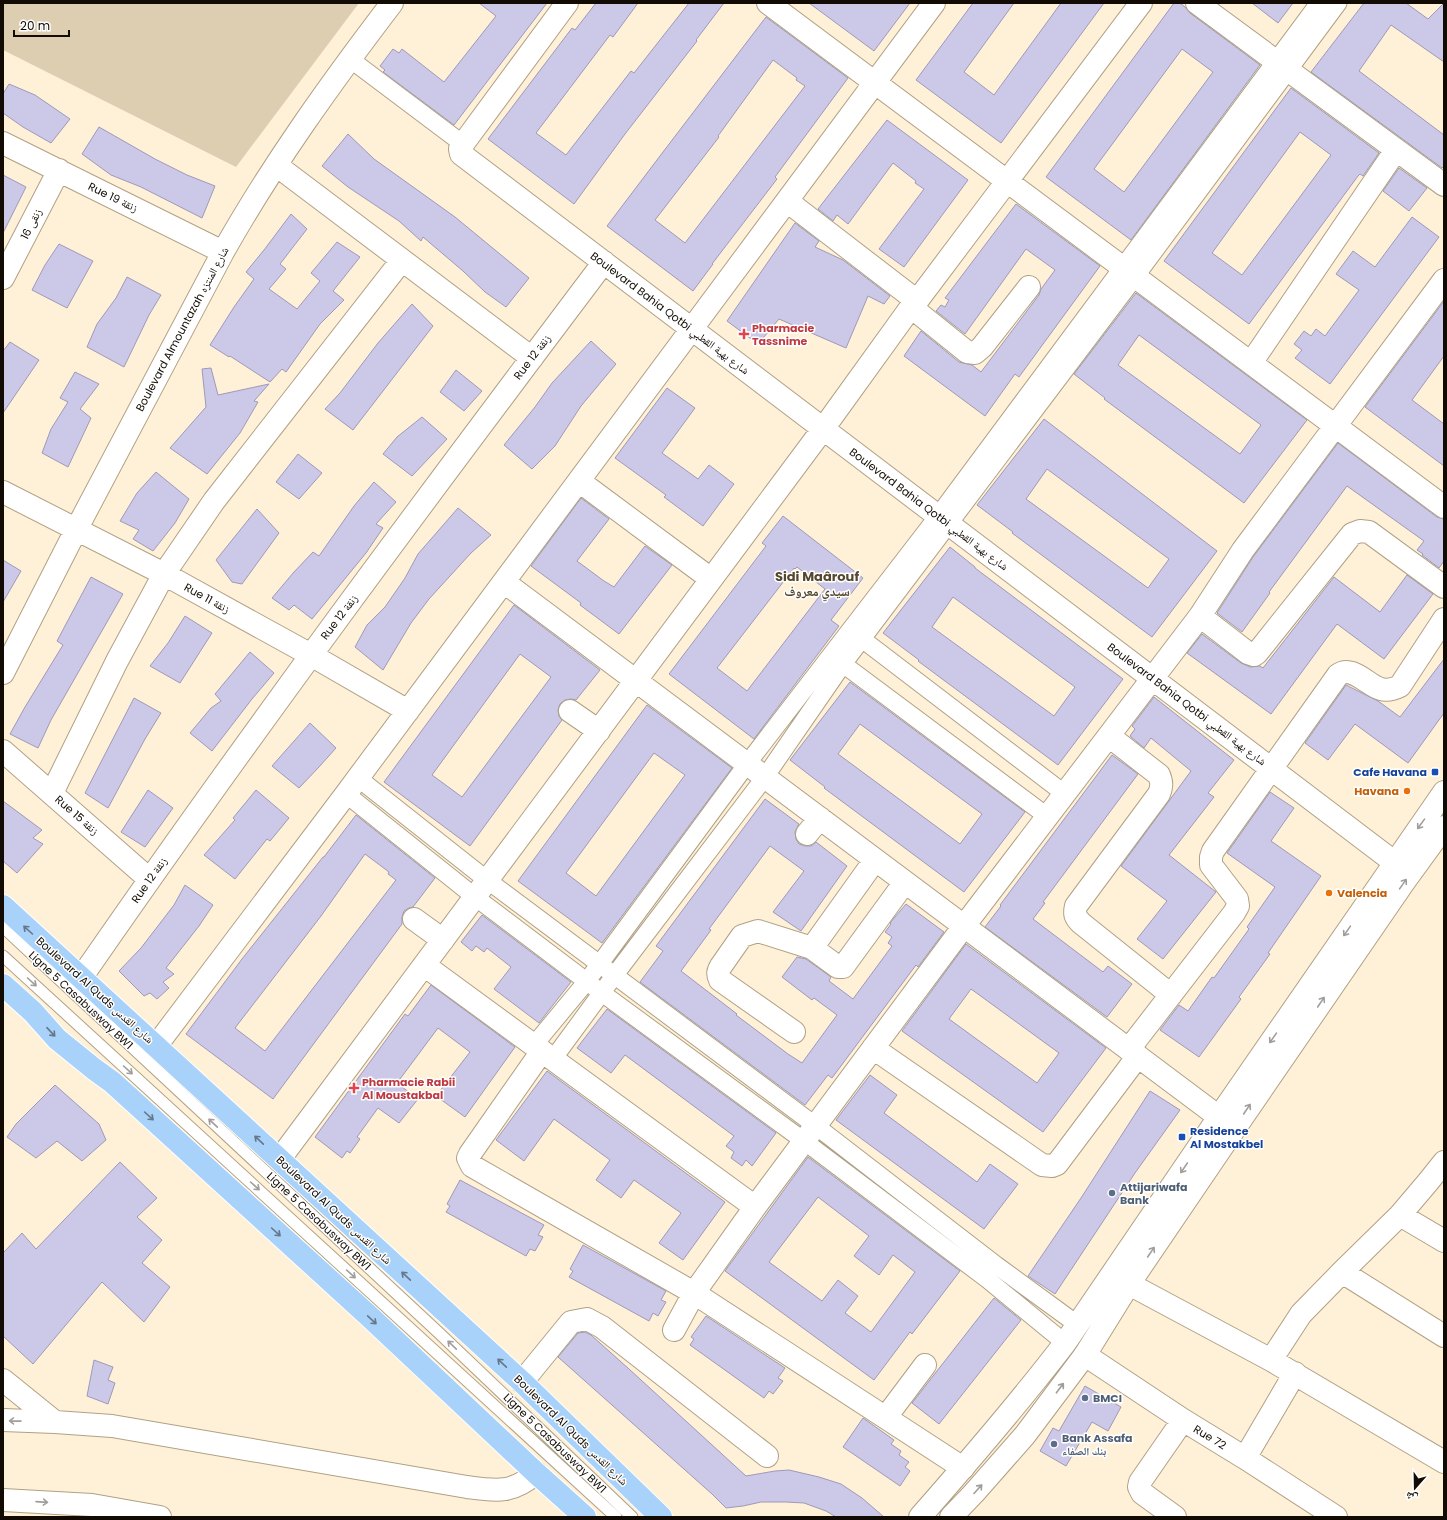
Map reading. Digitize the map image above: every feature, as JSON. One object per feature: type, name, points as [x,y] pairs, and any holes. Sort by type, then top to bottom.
[{"type":"main road","name":"Boulevard Al Quds شارع القدس","points":[[3,906],[522,1382],[661,1517]]},
{"type":"main road","points":[[3,985],[33,1012],[57,1039],[94,1070],[112,1082],[133,1101],[585,1517]]},
{"type":"street","name":"Boulevard Almountazah شارع المنتزه","points":[[3,673],[76,530],[223,252],[276,164],[350,59],[392,3]]},
{"type":"street","points":[[350,59],[463,150],[567,3]]},
{"type":"street","points":[[768,3],[1444,507]]},
{"type":"street","points":[[156,1046],[408,711],[934,3]]},
{"type":"street","points":[[279,1160],[599,731],[914,304],[1141,3]]},
{"type":"street","points":[[1197,3],[1444,186]]},
{"type":"street","points":[[1282,66],[1319,3]]},
{"type":"street","points":[[963,1468],[694,1293],[472,1166],[468,1158],[543,1052],[587,981],[747,764],[943,520],[1282,66],[1338,3]]},
{"type":"street","name":"Rue 19 زنقة","points":[[3,143],[223,252]]},
{"type":"street","name":"Boulevard Bahia Qotbi شارع بهية القطبي","points":[[463,150],[617,266],[692,329],[943,520],[988,543],[1152,678],[1394,862]]},
{"type":"street","points":[[1251,364],[1396,150]]},
{"type":"street","points":[[276,164],[532,358]]},
{"type":"street","name":"زنقى 16","points":[[3,278],[58,170]]},
{"type":"street","points":[[787,201],[914,304],[967,352],[975,353],[982,347],[1029,287]]},
{"type":"street","points":[[52,793],[117,661],[164,574],[214,501],[402,260]]},
{"type":"street","name":"Rue 12 زنقة","points":[[81,978],[149,879],[311,655],[532,358],[617,266]]},
{"type":"street","points":[[674,1330],[694,1293],[755,1207],[964,926],[1200,616],[1243,550],[1444,280]]},
{"type":"street","points":[[579,481],[711,579]]},
{"type":"street","name":"Rue 11 زنقة","points":[[3,492],[164,574],[311,655],[408,711]]},
{"type":"street","points":[[543,1052],[602,993],[765,777],[943,520]]},
{"type":"street","points":[[1200,616],[1248,653],[1254,655],[1258,653],[1352,534],[1360,531],[1369,532],[1444,587]]},
{"type":"street","points":[[504,582],[636,681],[693,732],[747,764],[765,777],[813,826],[875,860],[1219,1117]]},
{"type":"street","points":[[873,1048],[1042,1166],[1047,1167],[1057,1164],[1134,1053],[1171,995],[1238,906],[1237,899],[1212,865],[1211,857],[1213,851],[1338,675],[1346,671],[1352,673],[1381,690],[1388,690],[1400,686],[1444,619]]},
{"type":"street","points":[[862,639],[1065,794]]},
{"type":"street","points":[[843,664],[1048,817]]},
{"type":"street","points":[[570,711],[599,731]]},
{"type":"street","points":[[1109,736],[1159,775],[1162,782],[1161,788],[1159,794],[1076,906],[1074,913],[1080,923],[1171,995]]},
{"type":"street","name":"Rue 15 زنقة","points":[[3,751],[149,879]]},
{"type":"street","points":[[352,786],[481,889],[602,993],[810,1133],[990,1260],[1078,1326]]},
{"type":"street","points":[[920,1517],[1041,1374],[1078,1326],[1219,1117],[1394,862],[1444,792]]},
{"type":"street","points":[[951,1517],[1025,1435],[1085,1355],[1129,1284],[1330,989],[1444,827]]},
{"type":"street","points":[[812,948],[875,860]]},
{"type":"street","points":[[794,1032],[720,980],[717,976],[718,970],[742,936],[750,932],[758,931],[812,948],[838,967],[843,967],[905,882]]},
{"type":"street","points":[[481,889],[614,976],[810,1133],[1065,1343]]},
{"type":"street","points":[[414,919],[443,940]]},
{"type":"street","points":[[424,965],[755,1207]]},
{"type":"street","points":[[1271,1360],[1301,1314],[1400,1215],[1444,1162]]},
{"type":"street","points":[[1400,1215],[1444,1241]]},
{"type":"street","points":[[1342,1272],[1444,1336]]},
{"type":"street","points":[[1129,1284],[1295,1373],[1444,1462]]},
{"type":"street","points":[[522,1382],[571,1322],[587,1318],[602,1327],[767,1456]]},
{"type":"street","name":"Rue 72","points":[[1085,1355],[1183,1420],[1336,1517]]},
{"type":"street","points":[[886,1417],[925,1365]]},
{"type":"street","points":[[1245,1458],[1295,1373]]},
{"type":"street","points":[[3,1380],[55,1422]]},
{"type":"street","points":[[3,1420],[112,1426],[493,1491],[518,1486],[526,1482],[536,1473]]},
{"type":"street","points":[[1175,1517],[1142,1493],[1139,1487],[1140,1482],[1183,1420]]},
{"type":"street","points":[[3,1500],[92,1505],[160,1517]]},
{"type":"lane","name":"Ligne 5 Casabusway BW1","points":[[3,927],[439,1333],[632,1517]]},
{"type":"lane","name":"Ligne 5 Casabusway BW1","points":[[3,956],[616,1517]]},
{"type":"shaded area","points":[[3,3],[359,3],[236,167],[3,50]]},
{"type":"building","points":[[479,3],[547,3],[454,125],[383,72],[385,70],[380,66],[393,49],[399,53],[402,49],[444,82],[496,16]]},
{"type":"building","points":[[596,3],[638,3],[613,37],[610,35],[536,133],[566,155],[631,71],[634,73],[689,3],[724,3],[574,204],[488,139],[572,28],[575,30]]},
{"type":"building","points":[[809,3],[910,3],[874,51]]},
{"type":"building","points":[[973,3],[1014,3],[964,72],[994,95],[1061,3],[1104,3],[1001,143],[916,80]]},
{"type":"building","points":[[1174,3],[1180,3],[1190,13],[1260,65],[1131,240],[1046,177]],"holes":[[[1182,49],[1213,72],[1124,192],[1094,169]]]},
{"type":"building","points":[[1252,3],[1293,3],[1278,23]]},
{"type":"building","points":[[1364,3],[1406,3],[1428,19],[1444,3],[1444,62],[1391,25],[1359,71],[1444,135],[1444,166],[1442,168],[1311,72]]},
{"type":"building","points":[[766,17],[848,78],[775,177],[777,179],[693,291],[607,226]],"holes":[[[773,60],[797,78],[796,80],[805,86],[685,243],[655,220],[719,137],[718,136]]]},
{"type":"building","points":[[9,84],[35,95],[70,119],[51,143],[23,127],[3,113],[3,94]]},
{"type":"building","points":[[1291,88],[1379,153],[1363,176],[1360,174],[1358,176],[1249,324],[1164,261]],"holes":[[[1300,132],[1331,155],[1242,275],[1212,253]]]},
{"type":"building","points":[[887,120],[968,180],[904,267],[879,249],[924,189],[893,163],[848,224],[837,215],[833,221],[818,209]]},
{"type":"building","points":[[99,127],[155,159],[187,175],[215,186],[202,218],[141,187],[111,175],[82,154]]},
{"type":"building","points":[[348,134],[374,159],[455,217],[529,278],[506,307],[485,292],[423,237],[421,241],[399,221],[348,187],[322,166]]},
{"type":"building","points":[[1399,168],[1427,188],[1409,211],[1383,191]]},
{"type":"building","points":[[3,175],[26,187],[3,233]]},
{"type":"building","points":[[1016,204],[1100,266],[1019,377],[1015,374],[985,416],[904,356],[921,331],[959,362],[972,365],[981,372],[1039,295],[1041,289],[1055,270],[1026,249],[965,334],[936,311],[941,305],[945,307],[949,300],[945,298]]},
{"type":"building","points":[[291,214],[307,229],[280,264],[286,269],[269,289],[297,309],[320,281],[311,273],[337,242],[360,257],[333,291],[344,300],[320,324],[286,372],[282,369],[270,382],[210,345],[254,279],[246,272]]},
{"type":"building","points":[[1412,217],[1439,237],[1330,384],[1295,358],[1302,350],[1294,344],[1304,331],[1311,336],[1316,329],[1325,336],[1359,290],[1336,274],[1353,251],[1375,267]]},
{"type":"building","points":[[795,223],[819,241],[815,247],[843,260],[890,296],[884,304],[868,296],[846,348],[779,319],[758,344],[727,321]]},
{"type":"building","points":[[59,244],[93,261],[67,308],[32,290],[45,265]]},
{"type":"building","points":[[127,277],[161,295],[149,315],[124,367],[87,347],[97,324],[116,298]]},
{"type":"building","points":[[1136,293],[1307,420],[1244,503],[1104,399],[1105,398],[1074,374]],"holes":[[[1139,335],[1261,425],[1240,454],[1118,365]]]},
{"type":"building","points":[[1444,301],[1444,356],[1412,400],[1444,424],[1444,466],[1365,407]]},
{"type":"building","points":[[412,304],[433,326],[353,430],[325,409],[340,393],[378,343]]},
{"type":"building","points":[[591,341],[616,364],[581,406],[555,446],[532,469],[504,445],[535,407],[552,383]]},
{"type":"building","points":[[10,342],[39,360],[3,413],[3,351]]},
{"type":"building","points":[[211,368],[218,395],[269,384],[254,401],[258,402],[240,433],[207,474],[170,448],[206,407],[202,369]]},
{"type":"building","points":[[456,370],[482,391],[464,411],[440,392]]},
{"type":"building","points":[[75,372],[99,384],[80,409],[91,418],[68,467],[42,453],[51,429],[68,402],[60,398]]},
{"type":"building","points":[[667,388],[695,408],[662,453],[698,479],[709,465],[734,484],[703,526],[664,497],[666,495],[615,458]]},
{"type":"building","points":[[422,417],[447,439],[412,476],[383,454],[397,437]]},
{"type":"building","points":[[1044,419],[1217,551],[1152,637],[1012,533],[1013,532],[977,505]],"holes":[[[1047,469],[1169,559],[1148,588],[1026,499]]]},
{"type":"building","points":[[1338,443],[1437,517],[1444,519],[1444,561],[1439,568],[1422,555],[1423,554],[1417,550],[1424,541],[1347,486],[1269,592],[1270,593],[1242,632],[1217,613],[1253,557]]},
{"type":"building","points":[[298,454],[322,473],[299,499],[276,482]]},
{"type":"building","points":[[156,472],[189,499],[175,523],[153,551],[133,539],[139,530],[120,521],[137,493]]},
{"type":"building","points":[[374,482],[396,502],[376,524],[383,528],[366,553],[312,619],[294,605],[289,610],[272,598],[313,552],[319,556],[354,506]]},
{"type":"building","points":[[581,498],[609,519],[577,561],[604,581],[614,587],[645,546],[672,565],[619,634],[580,605],[581,603],[531,566]]},
{"type":"building","points":[[458,508],[491,535],[471,553],[429,599],[411,623],[383,670],[355,647],[367,625],[385,607],[405,578],[418,554]]},
{"type":"building","points":[[257,509],[279,533],[242,584],[232,582],[216,560]]},
{"type":"building","points":[[783,516],[863,578],[831,620],[839,626],[754,739],[669,674],[766,546],[762,543]],"holes":[[[797,567],[825,589],[747,691],[717,668],[794,568],[795,569]]]},
{"type":"building","points":[[950,547],[975,568],[1123,679],[1058,765],[918,661],[919,660],[883,633]],"holes":[[[953,597],[1075,687],[1054,716],[932,627]]]},
{"type":"building","points":[[3,560],[21,571],[3,602]]},
{"type":"building","points":[[1407,575],[1433,594],[1384,659],[1337,624],[1271,714],[1187,653],[1202,634],[1241,663],[1250,667],[1260,666],[1263,668],[1334,577],[1380,612]]},
{"type":"building","points":[[91,577],[123,594],[51,720],[38,748],[10,734],[63,645],[57,641]]},
{"type":"building","points":[[514,605],[600,670],[576,700],[565,700],[560,704],[558,710],[559,716],[562,720],[470,846],[384,782]],"holes":[[[520,654],[551,677],[462,797],[432,775]]]},
{"type":"building","points":[[185,616],[212,633],[180,683],[150,666],[168,643]]},
{"type":"building","points":[[250,652],[274,673],[212,751],[190,733],[211,708],[221,701],[215,694]]},
{"type":"building","points":[[1444,659],[1444,713],[1408,763],[1355,724],[1328,760],[1305,743],[1346,685],[1378,701],[1400,717]]},
{"type":"building","points":[[850,682],[1025,812],[964,892],[824,788],[825,787],[790,760]],"holes":[[[860,724],[982,814],[960,844],[838,754]]]},
{"type":"building","points":[[1154,697],[1234,760],[1208,793],[1214,797],[1169,855],[1216,892],[1163,959],[1137,939],[1167,901],[1121,866],[1191,771],[1151,738],[1144,748],[1130,736],[1135,729],[1132,726]]},
{"type":"building","points":[[134,698],[161,713],[145,739],[108,808],[85,793]]},
{"type":"building","points":[[647,705],[732,768],[602,943],[518,881]],"holes":[[[654,753],[685,775],[596,896],[566,873]]]},
{"type":"building","points":[[310,723],[336,748],[299,788],[272,766]]},
{"type":"building","points":[[1112,755],[1138,774],[1043,902],[1045,903],[1033,919],[1103,972],[1108,966],[1132,984],[1107,1017],[985,927]]},
{"type":"building","points":[[148,790],[173,808],[145,847],[121,832]]},
{"type":"building","points":[[256,790],[289,818],[270,841],[267,839],[235,879],[204,855],[235,820],[233,818]]},
{"type":"building","points":[[1270,792],[1294,808],[1271,841],[1321,876],[1268,953],[1270,954],[1239,997],[1241,999],[1199,1057],[1160,1030],[1179,1005],[1188,1011],[1249,929],[1247,927],[1275,887],[1227,853]]},
{"type":"building","points":[[765,799],[799,824],[795,832],[796,839],[799,844],[811,846],[816,842],[847,866],[801,931],[773,912],[804,871],[770,846],[709,929],[711,930],[681,971],[788,1054],[802,1063],[837,1015],[814,998],[812,1000],[782,977],[797,957],[806,959],[831,977],[829,981],[853,999],[892,946],[888,943],[892,937],[885,932],[891,924],[890,923],[906,904],[944,932],[918,967],[916,965],[832,1078],[828,1075],[805,1105],[640,982],[663,951],[656,946]]},
{"type":"building","points":[[3,801],[42,830],[33,838],[43,844],[17,873],[3,861]]},
{"type":"building","points":[[356,815],[435,878],[413,907],[404,911],[402,924],[273,1099],[186,1034],[242,959]],"holes":[[[365,854],[389,872],[388,874],[396,880],[265,1051],[235,1028],[321,916]]]},
{"type":"building","points":[[185,885],[213,905],[199,926],[166,968],[174,974],[163,982],[169,988],[157,999],[150,993],[144,996],[119,971],[141,948],[174,905]]},
{"type":"building","points":[[482,915],[571,982],[539,1023],[494,989],[511,967],[487,948],[484,952],[476,946],[472,951],[461,942]]},
{"type":"building","points":[[966,944],[1106,1048],[1043,1132],[902,1031]],"holes":[[[971,989],[1059,1053],[1037,1083],[949,1019]]]},
{"type":"building","points":[[431,985],[515,1047],[465,1117],[436,1096],[470,1052],[438,1028],[397,1083],[418,1099],[399,1123],[378,1108],[357,1137],[360,1139],[350,1153],[347,1151],[342,1158],[315,1137],[405,1014],[408,1016]]},
{"type":"building","points":[[607,1009],[776,1133],[752,1166],[746,1160],[742,1166],[731,1158],[734,1152],[726,1146],[734,1136],[625,1055],[611,1073],[577,1048]]},
{"type":"building","points":[[547,1071],[725,1202],[683,1260],[659,1243],[681,1213],[634,1180],[621,1198],[596,1180],[610,1160],[554,1119],[524,1161],[496,1140]]},
{"type":"building","points":[[870,1075],[897,1095],[884,1113],[977,1182],[990,1164],[1018,1184],[984,1229],[836,1120]]},
{"type":"building","points":[[55,1085],[99,1124],[106,1140],[82,1161],[57,1141],[36,1158],[7,1137],[16,1124]]},
{"type":"building","points":[[1150,1091],[1180,1110],[1135,1173],[1055,1294],[1028,1276],[1081,1198]]},
{"type":"building","points":[[808,1157],[960,1271],[912,1334],[910,1332],[874,1380],[725,1271]],"holes":[[[818,1197],[869,1236],[854,1256],[879,1275],[893,1255],[915,1272],[871,1332],[845,1313],[858,1296],[838,1280],[822,1301],[769,1262]]]},
{"type":"building","points":[[120,1162],[157,1198],[137,1217],[162,1240],[142,1263],[170,1287],[144,1322],[102,1282],[33,1364],[3,1336],[3,1253],[22,1233],[36,1249]]},
{"type":"building","points":[[460,1180],[544,1225],[538,1235],[543,1237],[535,1251],[530,1249],[526,1256],[446,1212],[450,1206],[447,1204]]},
{"type":"building","points":[[583,1245],[666,1291],[661,1300],[666,1302],[658,1316],[653,1313],[649,1321],[569,1277],[573,1271],[570,1269]]},
{"type":"building","points":[[994,1298],[1021,1320],[939,1424],[912,1403]]},
{"type":"building","points":[[706,1316],[785,1368],[778,1378],[783,1381],[773,1394],[769,1391],[764,1398],[690,1345],[694,1339],[691,1337]]},
{"type":"building","points":[[585,1332],[591,1335],[746,1476],[789,1470],[819,1477],[841,1484],[862,1498],[884,1517],[836,1517],[826,1511],[804,1503],[761,1502],[726,1508],[558,1357],[578,1333]]},
{"type":"building","points":[[94,1360],[113,1367],[108,1380],[115,1383],[108,1404],[87,1396]]},
{"type":"building","points":[[1085,1386],[1121,1407],[1108,1431],[1092,1422],[1066,1466],[1040,1451],[1053,1428],[1059,1431]]},
{"type":"building","points":[[863,1418],[894,1440],[891,1444],[901,1451],[899,1455],[909,1462],[905,1467],[910,1471],[900,1486],[843,1447]]},
{"type":"place","name":"Pharmacie Tassnime","points":[[744,334]]},
{"type":"place","name":"Cafe Havana","points":[[1435,772]]},
{"type":"place","name":"Havana","points":[[1407,791]]},
{"type":"place","name":"Valencia","points":[[1329,893]]},
{"type":"place","name":"Pharmacie Rabii Al Moustakbal","points":[[354,1088]]},
{"type":"place","name":"Residence Al Mostakbel","points":[[1182,1137]]},
{"type":"place","name":"Attijariwafa Bank","points":[[1112,1193]]},
{"type":"place","name":"BMCI","points":[[1085,1398]]},
{"type":"place","name":"Bank Assafa بنك الصفاء","points":[[1054,1444]]},
{"type":"district","name":"Sidi Maârouf سيدي معروف","points":[[817,584]]}]
